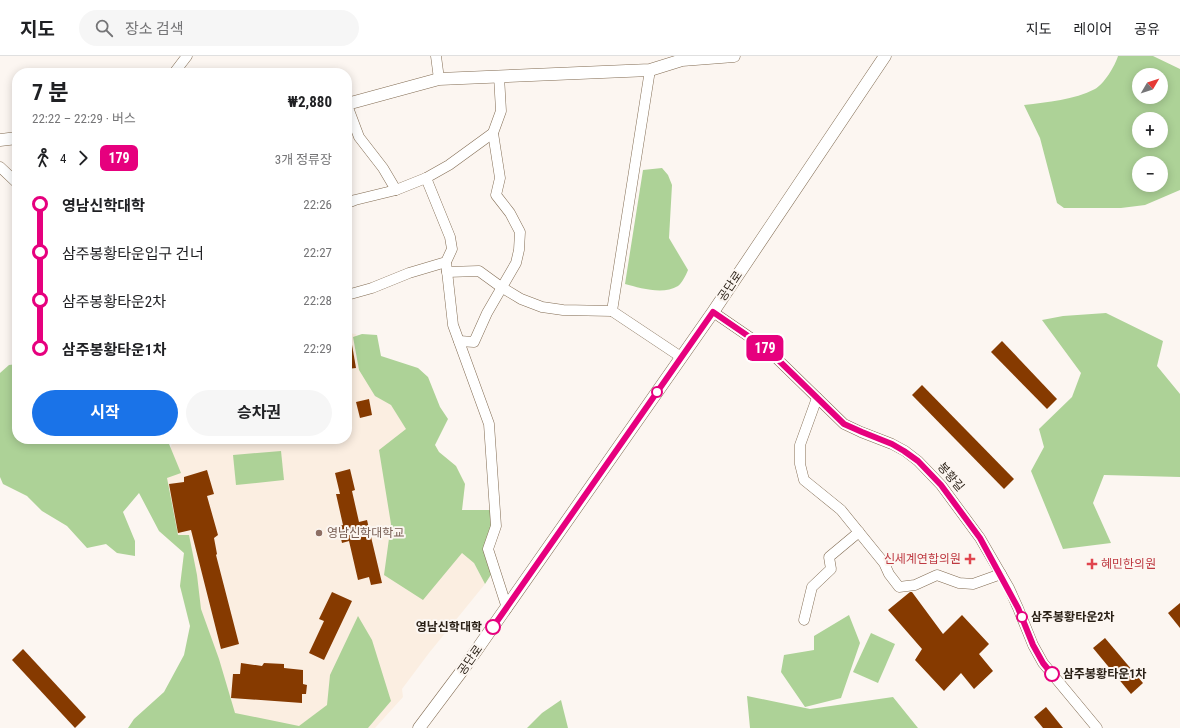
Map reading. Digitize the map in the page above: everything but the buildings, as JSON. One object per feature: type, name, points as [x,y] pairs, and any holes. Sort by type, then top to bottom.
[{"type":"street","points":[[178,68],[187,56]]},
{"type":"street","points":[[436,56],[439,79]]},
{"type":"street","points":[[352,104],[439,79],[650,70],[682,60],[734,56]]},
{"type":"street","name":"공단로","points":[[420,728],[507,608],[713,312],[885,56]]},
{"type":"street","points":[[612,311],[650,70]]},
{"type":"street","points":[[459,341],[474,342],[501,287],[516,263],[519,250],[520,232],[510,213],[496,195],[500,178],[493,133],[501,111],[499,76]]},
{"type":"street","points":[[352,118],[359,137],[383,168],[396,190]]},
{"type":"street","points":[[352,201],[396,190],[426,178],[449,165],[493,133]]},
{"type":"street","points":[[0,140],[12,139]]},
{"type":"street","points":[[0,167],[12,178]]},
{"type":"street","points":[[426,178],[450,237],[452,249],[446,267],[453,324],[489,424],[496,526],[488,549],[507,608]]},
{"type":"street","points":[[352,294],[372,288],[409,273],[446,267],[479,271],[521,299],[542,307],[562,310],[612,311],[681,357]]},
{"type":"street","name":"봉황길","points":[[713,312],[767,349],[844,424],[892,444],[918,461],[941,485],[954,500],[980,538],[1001,574],[1018,608],[1033,645],[1043,663],[1097,728]]},
{"type":"street","points":[[817,398],[800,445],[800,464],[804,480],[841,510],[884,563],[889,574],[899,587],[915,585],[937,574],[959,583],[972,584],[1001,574]]},
{"type":"street","points":[[804,620],[812,587],[831,569],[829,557],[859,532]]},
{"type":"shaded area","name":"영남신학대학교","points":[[352,334],[356,334],[370,373],[396,378],[439,452],[456,466],[465,484],[462,510],[474,563],[485,584],[402,689],[403,697],[375,728],[207,728],[212,676],[180,586],[184,553],[159,531],[159,475],[172,444],[352,444]]},
{"type":"green space","points":[[1118,56],[1153,56],[1180,69],[1180,190],[1145,205],[1121,208],[1064,208],[1057,203],[1040,138],[1024,105],[1051,102],[1087,93],[1098,87],[1112,70]]},
{"type":"green space","points":[[662,168],[668,175],[672,185],[669,238],[688,270],[678,286],[666,290],[652,290],[625,284],[643,170]]},
{"type":"green space","points":[[1106,313],[1163,341],[1157,366],[1180,394],[1180,477],[1104,475],[1093,503],[1111,543],[1063,549],[1031,471],[1044,447],[1039,429],[1072,397],[1081,373],[1042,320],[1063,316]]},
{"type":"green space","points":[[362,334],[377,335],[381,356],[418,368],[428,377],[440,407],[448,419],[435,445],[439,452],[456,466],[465,484],[462,510],[491,510],[492,573],[485,584],[474,563],[462,553],[423,600],[384,575],[391,524],[379,450],[406,429],[391,405],[375,396],[359,370],[353,337]]},
{"type":"green space","points":[[9,365],[12,365],[12,444],[169,444],[181,473],[167,478],[178,535],[189,535],[197,575],[201,609],[219,659],[235,713],[299,726],[327,705],[330,675],[358,616],[372,640],[391,701],[368,728],[128,728],[134,719],[164,692],[184,655],[190,626],[180,586],[184,553],[159,531],[139,493],[123,512],[135,541],[135,556],[117,553],[106,544],[87,548],[67,526],[42,511],[27,496],[3,484],[0,477],[0,373]]},
{"type":"green space","points":[[281,451],[284,480],[236,485],[233,455]]},
{"type":"green space","points":[[849,615],[860,643],[841,698],[805,707],[781,672],[784,655],[814,650],[814,636]]},
{"type":"green space","points":[[871,633],[895,644],[878,683],[853,672]]},
{"type":"green space","points":[[747,696],[810,709],[893,697],[918,728],[750,728]]},
{"type":"green space","points":[[561,700],[568,728],[527,728],[542,713]]},
{"type":"bus line","name":"179","points":[[493,627],[713,312],[767,349],[844,424],[892,444],[904,451],[918,461],[941,485],[954,500],[980,538],[1009,588],[1033,645],[1043,663],[1052,674]]},
{"type":"place","name":"영남신학대학교","points":[[319,533]]},
{"type":"place","name":"신세계연합의원","points":[[970,559]]},
{"type":"place","name":"혜민한의원","points":[[1092,564]]},
{"type":"place","name":"삼주봉황타운2차","points":[[1022,617]]},
{"type":"place","name":"영남신학대학","points":[[493,627]]},
{"type":"place","name":"삼주봉황타운1차","points":[[1052,674]]}]
